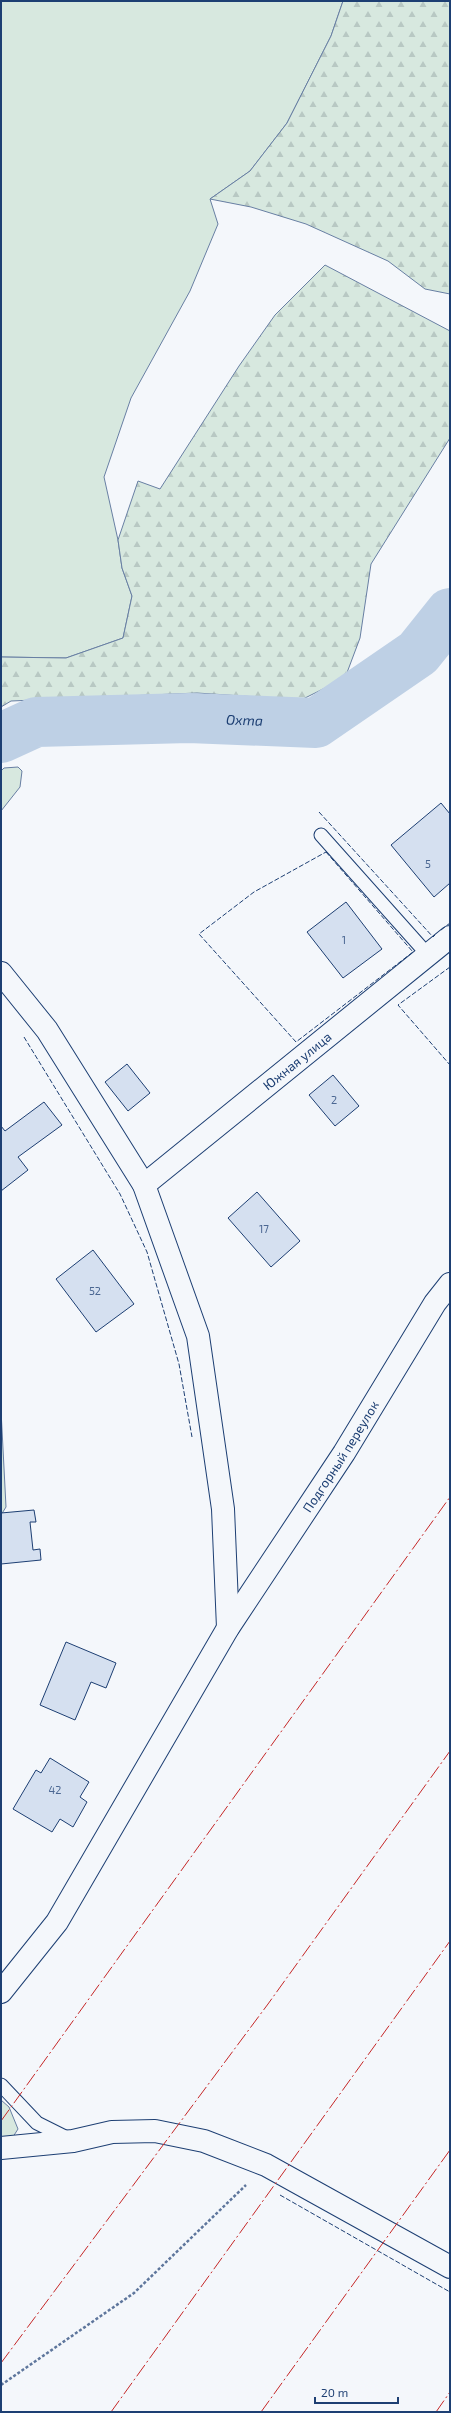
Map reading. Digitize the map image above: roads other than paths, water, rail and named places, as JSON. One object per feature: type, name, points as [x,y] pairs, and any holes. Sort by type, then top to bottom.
[{"type":"street","name":"Южная улица","points":[[144,1185],[450,937]]},
{"type":"street","points":[[1,973],[47,1030],[144,1185],[198,1336],[223,1509],[228,1628]]},
{"type":"street","name":"Подгорный переулок","points":[[1,1992],[57,1922],[228,1628],[344,1453],[435,1303],[450,1284]]},
{"type":"street","points":[[1,2148],[73,2141],[112,2132],[155,2131],[204,2141],[266,2165],[450,2267]]},
{"type":"lane","points":[[321,835],[428,955]]},
{"type":"lane","points":[[1,2085],[37,2123],[73,2141]]},
{"type":"waterway","name":"Охта","points":[[1,738],[36,722],[189,718],[316,723],[418,653],[450,613]]}]
